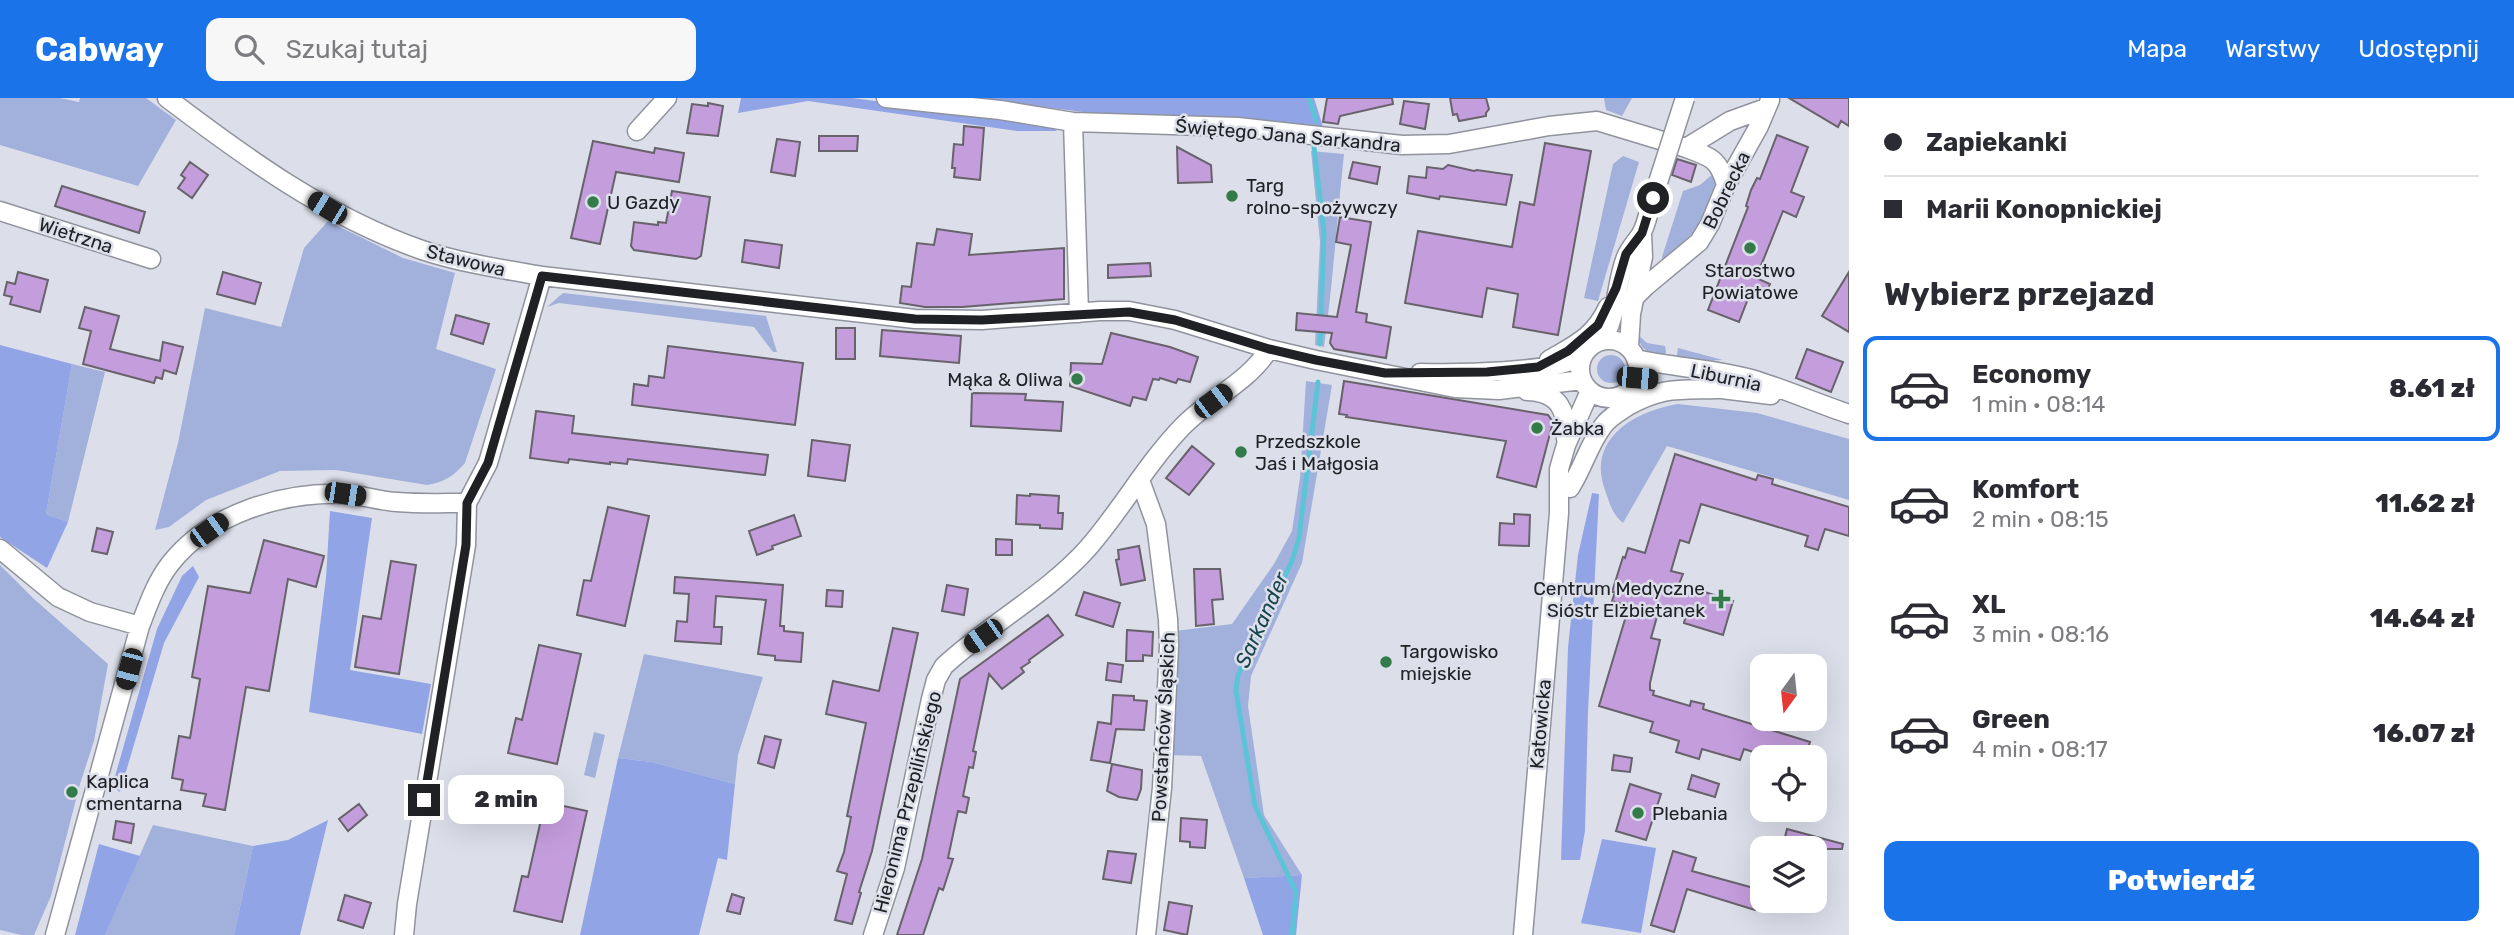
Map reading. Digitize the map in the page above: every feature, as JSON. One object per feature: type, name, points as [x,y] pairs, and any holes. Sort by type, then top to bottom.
[{"type":"street","name":"Stawowa","points":[[167,98],[264,170],[340,214],[423,250],[484,266],[542,276],[915,319],[982,320],[1129,312],[1175,320],[1269,349],[1316,360],[1455,388],[1593,390]]},
{"type":"street","points":[[637,131],[667,98]]},
{"type":"street","name":"Świętego Jana Sarkandra","points":[[886,98],[1000,110],[1073,122],[1237,127],[1402,145],[1449,144],[1549,126],[1597,121],[1686,148],[1713,160],[1721,168],[1726,185]]},
{"type":"street","points":[[1632,353],[1616,341],[1602,341],[1588,349],[1580,364],[1593,390],[1616,398],[1625,394],[1637,378],[1632,353],[1628,337],[1643,257],[1642,233],[1685,98]]},
{"type":"street","points":[[1686,148],[1730,121],[1768,103]]},
{"type":"street","name":"Bobrecka","points":[[1634,298],[1699,242],[1710,224],[1726,185],[1759,126],[1768,103]]},
{"type":"street","points":[[1073,122],[1079,313]]},
{"type":"street","name":"Wietrzna","points":[[0,211],[151,260]]},
{"type":"street","points":[[1538,367],[1568,351],[1602,320],[1616,288],[1626,254],[1642,233]]},
{"type":"street","points":[[404,935],[466,545],[467,503],[488,463],[542,276]]},
{"type":"street","points":[[1602,341],[1615,309],[1616,288]]},
{"type":"street","name":"Hieronima Przepilińskiego","points":[[873,935],[895,868],[931,699],[936,680],[944,666],[1068,568],[1088,548],[1160,452],[1184,425],[1259,366],[1269,349]]},
{"type":"street","name":"Liburnia","points":[[1632,353],[1670,366],[1758,381],[1849,414]]},
{"type":"street","name":"Stawowa","points":[[1385,373],[1455,374],[1538,367],[1568,363],[1583,356]]},
{"type":"street","name":"Liburnia","points":[[1637,378],[1813,402]]},
{"type":"street","points":[[1570,488],[1581,471],[1593,441],[1603,425],[1614,415],[1653,393],[1667,390],[1716,389]]},
{"type":"street","points":[[1499,390],[1545,393],[1562,405],[1567,424],[1566,444]]},
{"type":"street","name":"Katowicka","points":[[1523,935],[1559,513],[1559,469],[1566,444],[1593,390]]},
{"type":"street","name":"Katowicka","points":[[1559,513],[1581,453],[1593,390]]},
{"type":"street","name":"Powstańców Śląskich","points":[[1140,480],[1156,524],[1170,646],[1161,788],[1146,935]]},
{"type":"street","points":[[55,935],[140,626],[171,562],[221,521],[277,499],[345,494],[396,502],[467,503]]},
{"type":"street","points":[[0,550],[58,597],[90,612],[140,626]]},
{"type":"shaded area","points":[[0,98],[60,98],[79,102],[80,98],[146,98],[176,120],[138,186],[0,145]]},
{"type":"shaded area","points":[[741,98],[853,98],[1051,125],[1057,131],[1017,131],[808,101],[738,113]]},
{"type":"shaded area","points":[[988,98],[1314,98],[1323,127],[1107,115]]},
{"type":"shaded area","points":[[1604,98],[1632,98],[1622,116],[1606,110]]},
{"type":"shaded area","points":[[1311,151],[1344,154],[1324,347],[1315,345],[1320,242]]},
{"type":"shaded area","points":[[1623,156],[1639,162],[1598,301],[1584,298],[1613,164]]},
{"type":"shaded area","points":[[1715,172],[1715,185],[1707,211],[1692,234],[1663,262],[1662,257],[1683,191],[1700,185]]},
{"type":"shaded area","points":[[328,221],[403,258],[455,273],[436,349],[496,369],[465,463],[448,478],[427,485],[336,470],[280,471],[206,500],[169,527],[155,530],[178,443],[205,308],[281,327],[304,248]]},
{"type":"shaded area","points":[[563,293],[766,316],[777,352],[773,352],[754,327],[559,303],[547,307]]},
{"type":"shaded area","points":[[1636,333],[1647,343],[1665,346],[1664,358],[1646,350]]},
{"type":"shaded area","points":[[0,345],[72,364],[46,514],[68,522],[47,568],[0,537]]},
{"type":"shaded area","points":[[1678,348],[1723,360],[1676,362]]},
{"type":"shaded area","points":[[1611,355],[1621,359],[1625,369],[1621,379],[1611,383],[1601,379],[1597,369],[1601,359]]},
{"type":"shaded area","points":[[72,364],[105,372],[68,522],[46,514]]},
{"type":"shaded area","points":[[1306,381],[1332,385],[1302,563],[1251,676],[1248,706],[1264,815],[1302,875],[1244,878],[1201,756],[1168,755],[1175,631],[1232,624],[1274,564],[1292,531],[1300,478]]},
{"type":"shaded area","points":[[1678,404],[1757,413],[1849,439],[1849,500],[1667,446],[1623,523],[1612,508],[1601,472],[1602,456],[1608,442],[1618,430],[1631,421],[1646,413]]},
{"type":"shaded area","points":[[1592,493],[1599,494],[1585,831],[1580,860],[1561,860],[1568,647],[1578,555]]},
{"type":"shaded area","points":[[330,511],[372,518],[350,670],[431,684],[422,734],[309,712],[326,578]]},
{"type":"shaded area","points":[[0,565],[108,664],[94,741],[51,896],[34,935],[0,930]]},
{"type":"shaded area","points":[[193,566],[199,577],[164,643],[120,792],[112,787],[157,629],[182,576]]},
{"type":"shaded area","points":[[644,654],[763,677],[738,755],[735,784],[652,762],[618,758]]},
{"type":"shaded area","points":[[594,732],[605,735],[595,778],[584,775]]},
{"type":"shaded area","points":[[618,758],[652,762],[735,784],[727,860],[718,858],[699,935],[580,935]]},
{"type":"shaded area","points":[[328,820],[300,935],[234,935],[253,846],[288,840]]},
{"type":"shaded area","points":[[153,825],[253,846],[234,935],[105,935]]},
{"type":"shaded area","points":[[1602,839],[1656,848],[1641,933],[1581,923]]},
{"type":"shaded area","points":[[99,844],[140,856],[105,935],[75,935]]},
{"type":"shaded area","points":[[1302,875],[1296,935],[1263,935],[1244,878]]},
{"type":"building","points":[[1327,98],[1392,98],[1393,104],[1340,116],[1338,124],[1323,122]]},
{"type":"building","points":[[1450,98],[1486,98],[1489,109],[1486,116],[1459,121],[1457,114],[1453,115]]},
{"type":"building","points":[[1789,98],[1849,98],[1849,126],[1841,121],[1838,127]]},
{"type":"building","points":[[1404,101],[1429,104],[1425,129],[1400,124]]},
{"type":"building","points":[[708,103],[723,106],[718,136],[687,133],[692,104],[708,106]]},
{"type":"building","points":[[964,126],[984,128],[980,180],[954,177],[954,144],[963,145]]},
{"type":"building","name":"Starostwo Powiatowe","points":[[1777,135],[1808,147],[1791,192],[1804,197],[1796,217],[1783,211],[1756,278],[1770,284],[1764,297],[1751,291],[1739,322],[1708,310],[1748,207],[1746,206],[1751,190],[1757,178],[1760,179]]},
{"type":"building","points":[[819,136],[858,136],[857,151],[819,151]]},
{"type":"building","points":[[777,139],[800,142],[795,176],[771,172]]},
{"type":"building","points":[[593,141],[654,153],[655,148],[684,153],[679,182],[616,172],[600,244],[571,238]]},
{"type":"building","points":[[1545,143],[1591,151],[1558,335],[1513,327],[1518,294],[1487,288],[1482,317],[1405,303],[1418,231],[1512,247],[1520,202],[1534,205]]},
{"type":"building","points":[[1177,147],[1211,165],[1212,182],[1178,183]]},
{"type":"building","points":[[1677,159],[1696,165],[1691,182],[1672,175]]},
{"type":"building","points":[[190,162],[208,175],[192,198],[178,188],[185,178],[181,175]]},
{"type":"building","points":[[1353,162],[1380,167],[1377,184],[1349,178]]},
{"type":"building","points":[[1448,165],[1512,175],[1506,205],[1440,196],[1439,199],[1407,193],[1409,176],[1426,178],[1427,167],[1443,169]]},
{"type":"building","points":[[62,186],[145,212],[139,233],[55,206]]},
{"type":"building","points":[[672,191],[710,197],[701,256],[696,259],[634,250],[631,246],[634,222],[658,225],[658,222],[666,223]]},
{"type":"building","points":[[1340,217],[1371,222],[1356,312],[1367,314],[1366,322],[1391,327],[1386,358],[1334,349],[1330,343],[1332,333],[1296,330],[1297,313],[1337,317],[1351,245],[1336,242]]},
{"type":"building","points":[[937,229],[972,234],[969,255],[1064,248],[1064,299],[962,307],[925,307],[900,303],[902,286],[911,287],[917,243],[934,245]]},
{"type":"building","points":[[745,240],[782,245],[779,268],[742,262]]},
{"type":"building","points":[[1150,263],[1151,276],[1108,278],[1108,265]]},
{"type":"building","points":[[18,272],[48,280],[40,312],[10,304],[12,297],[4,295],[7,282],[15,284]]},
{"type":"building","points":[[223,272],[261,283],[255,304],[217,294]]},
{"type":"building","points":[[1849,272],[1849,332],[1822,316]]},
{"type":"building","points":[[85,307],[119,316],[110,349],[160,361],[163,342],[183,347],[176,374],[164,370],[162,379],[156,377],[154,383],[83,364],[91,331],[79,328]]},
{"type":"building","points":[[456,315],[489,324],[483,344],[451,334]]},
{"type":"building","points":[[836,328],[855,328],[855,359],[836,359]]},
{"type":"building","points":[[882,330],[961,336],[959,363],[880,356]]},
{"type":"building","points":[[1111,333],[1170,347],[1198,357],[1190,382],[1178,379],[1176,383],[1160,378],[1153,379],[1146,400],[1133,397],[1130,406],[1070,386],[1071,363],[1102,364]]},
{"type":"building","points":[[668,346],[803,363],[795,425],[632,405],[634,384],[648,386],[649,376],[664,378]]},
{"type":"building","points":[[1807,349],[1843,362],[1831,392],[1796,378]]},
{"type":"building","points":[[1344,381],[1548,415],[1553,422],[1536,487],[1497,477],[1506,441],[1339,414]]},
{"type":"building","points":[[972,393],[1026,394],[1025,400],[1063,402],[1061,431],[971,426]]},
{"type":"building","points":[[536,411],[574,416],[572,433],[768,455],[765,475],[628,459],[627,464],[610,464],[569,459],[568,463],[530,458]]},
{"type":"building","points":[[812,440],[850,445],[845,481],[808,476]]},
{"type":"building","points":[[1192,446],[1214,464],[1189,495],[1166,478]]},
{"type":"building","points":[[1675,454],[1756,480],[1758,475],[1773,479],[1772,484],[1849,507],[1849,536],[1825,529],[1818,550],[1805,546],[1808,536],[1701,504],[1689,543],[1680,540],[1671,571],[1683,574],[1679,584],[1733,601],[1723,635],[1684,623],[1686,614],[1660,606],[1651,638],[1660,640],[1650,683],[1653,695],[1690,706],[1691,701],[1704,704],[1703,709],[1750,723],[1750,732],[1778,732],[1810,742],[1809,745],[1750,745],[1750,751],[1744,749],[1740,760],[1702,749],[1699,759],[1676,752],[1679,741],[1650,732],[1653,722],[1599,706],[1629,606],[1612,601],[1615,592],[1612,592],[1628,548],[1645,553]]},
{"type":"building","points":[[1017,495],[1059,496],[1058,513],[1063,513],[1062,529],[1016,524]]},
{"type":"building","points":[[608,507],[649,516],[625,626],[577,615],[584,580],[591,581]]},
{"type":"building","points":[[1514,514],[1530,515],[1529,546],[1499,545],[1500,523],[1514,524]]},
{"type":"building","points":[[794,515],[801,536],[772,546],[773,549],[757,555],[749,531]]},
{"type":"building","points":[[97,528],[113,532],[107,554],[92,551]]},
{"type":"building","points":[[996,539],[1012,540],[1012,555],[996,555]]},
{"type":"building","points":[[264,540],[324,556],[316,587],[288,579],[269,691],[246,687],[225,810],[203,806],[206,794],[181,790],[183,780],[172,778],[179,736],[190,738],[200,679],[192,677],[208,586],[250,593]]},
{"type":"building","points":[[1139,546],[1145,580],[1121,585],[1116,560],[1119,559],[1118,550]]},
{"type":"building","points":[[391,561],[416,565],[399,674],[355,667],[363,616],[381,619]]},
{"type":"building","points":[[1194,569],[1220,569],[1223,599],[1212,600],[1214,624],[1196,626]]},
{"type":"building","points":[[675,577],[783,585],[780,626],[784,626],[784,631],[803,633],[801,662],[775,660],[775,656],[758,654],[766,600],[716,596],[714,627],[722,627],[721,644],[675,641],[677,621],[687,622],[689,594],[674,593]]},
{"type":"building","points":[[947,585],[968,589],[964,615],[942,611]]},
{"type":"building","points":[[827,590],[843,591],[842,607],[826,606]]},
{"type":"building","points":[[1084,592],[1120,603],[1113,627],[1076,615]]},
{"type":"building","points":[[1048,615],[1063,635],[1029,660],[1030,662],[1021,668],[1024,672],[1002,689],[989,674],[973,751],[976,752],[973,768],[969,767],[963,796],[969,798],[966,813],[958,811],[948,858],[953,859],[943,890],[939,888],[923,935],[897,935],[922,859],[960,679]]},
{"type":"building","points":[[893,628],[918,633],[872,851],[852,924],[835,920],[847,874],[837,871],[851,817],[847,816],[866,723],[826,714],[833,681],[879,691]]},
{"type":"building","points":[[1127,630],[1153,632],[1152,656],[1143,655],[1143,661],[1126,661]]},
{"type":"building","points":[[539,645],[581,654],[557,764],[508,753],[516,718],[522,720]]},
{"type":"building","points":[[1108,663],[1123,665],[1121,682],[1106,680]]},
{"type":"building","points":[[1113,695],[1134,696],[1134,700],[1147,701],[1144,730],[1116,729],[1110,763],[1091,760],[1098,722],[1111,724]]},
{"type":"building","points":[[765,736],[781,740],[774,768],[758,763]]},
{"type":"building","points":[[1614,755],[1632,758],[1630,772],[1612,770]]},
{"type":"building","points":[[1112,764],[1142,770],[1141,789],[1137,800],[1119,797],[1107,791]]},
{"type":"building","points":[[1692,775],[1719,784],[1715,797],[1688,789]]},
{"type":"building","name":"Plebania","points":[[1630,784],[1661,794],[1646,840],[1616,831]]},
{"type":"building","points":[[545,802],[587,811],[562,922],[514,911],[522,876],[528,877]]},
{"type":"building","points":[[359,804],[367,815],[348,831],[339,819]]},
{"type":"building","points":[[1181,818],[1207,820],[1205,848],[1190,847],[1190,842],[1180,841]]},
{"type":"building","points":[[116,821],[134,824],[131,843],[113,839]]},
{"type":"building","points":[[1787,829],[1813,836],[1785,836]]},
{"type":"building","points":[[1827,840],[1843,844],[1842,849],[1827,849]]},
{"type":"building","points":[[1108,851],[1136,854],[1131,883],[1103,879]]},
{"type":"building","points":[[1673,851],[1696,858],[1692,871],[1750,887],[1750,908],[1687,889],[1674,932],[1651,925]]},
{"type":"building","points":[[732,894],[744,898],[740,914],[727,911]]},
{"type":"building","points":[[345,895],[371,903],[363,928],[338,920]]},
{"type":"building","points":[[1169,902],[1192,906],[1187,935],[1164,930]]},
{"type":"waterway","name":"Sarkander","points":[[1309,98],[1316,121]]},
{"type":"waterway","name":"Sarkander","points":[[1314,147],[1324,233],[1320,344]]},
{"type":"waterway","name":"Sarkander","points":[[1292,935],[1296,892],[1255,806],[1236,691],[1238,675],[1292,561],[1299,538],[1318,382]]},
{"type":"place","name":"Targ rolno-spożywczy","points":[[1232,196]]},
{"type":"place","name":"U Gazdy","points":[[593,202]]},
{"type":"place","name":"Starostwo Powiatowe","points":[[1750,248]]},
{"type":"place","name":"Mąka & Oliwa","points":[[1077,379]]},
{"type":"place","name":"Żabka","points":[[1537,428]]},
{"type":"place","name":"Przedszkole Jaś i Małgosia","points":[[1241,452]]},
{"type":"place","name":"Centrum Medyczne Sióstr Elżbietanek","points":[[1721,599]]},
{"type":"place","name":"Targowisko miejskie","points":[[1386,662]]},
{"type":"place","name":"Kaplica cmentarna","points":[[72,792]]},
{"type":"place","name":"Plebania","points":[[1638,813]]},
{"type":"route","points":[[424,800],[466,545],[467,503],[488,463],[542,276],[915,319],[982,320],[1100,311],[1129,312],[1175,320],[1269,349],[1385,373],[1487,372],[1538,367],[1568,351],[1598,325],[1616,288],[1626,254],[1642,233],[1653,198]]}]
